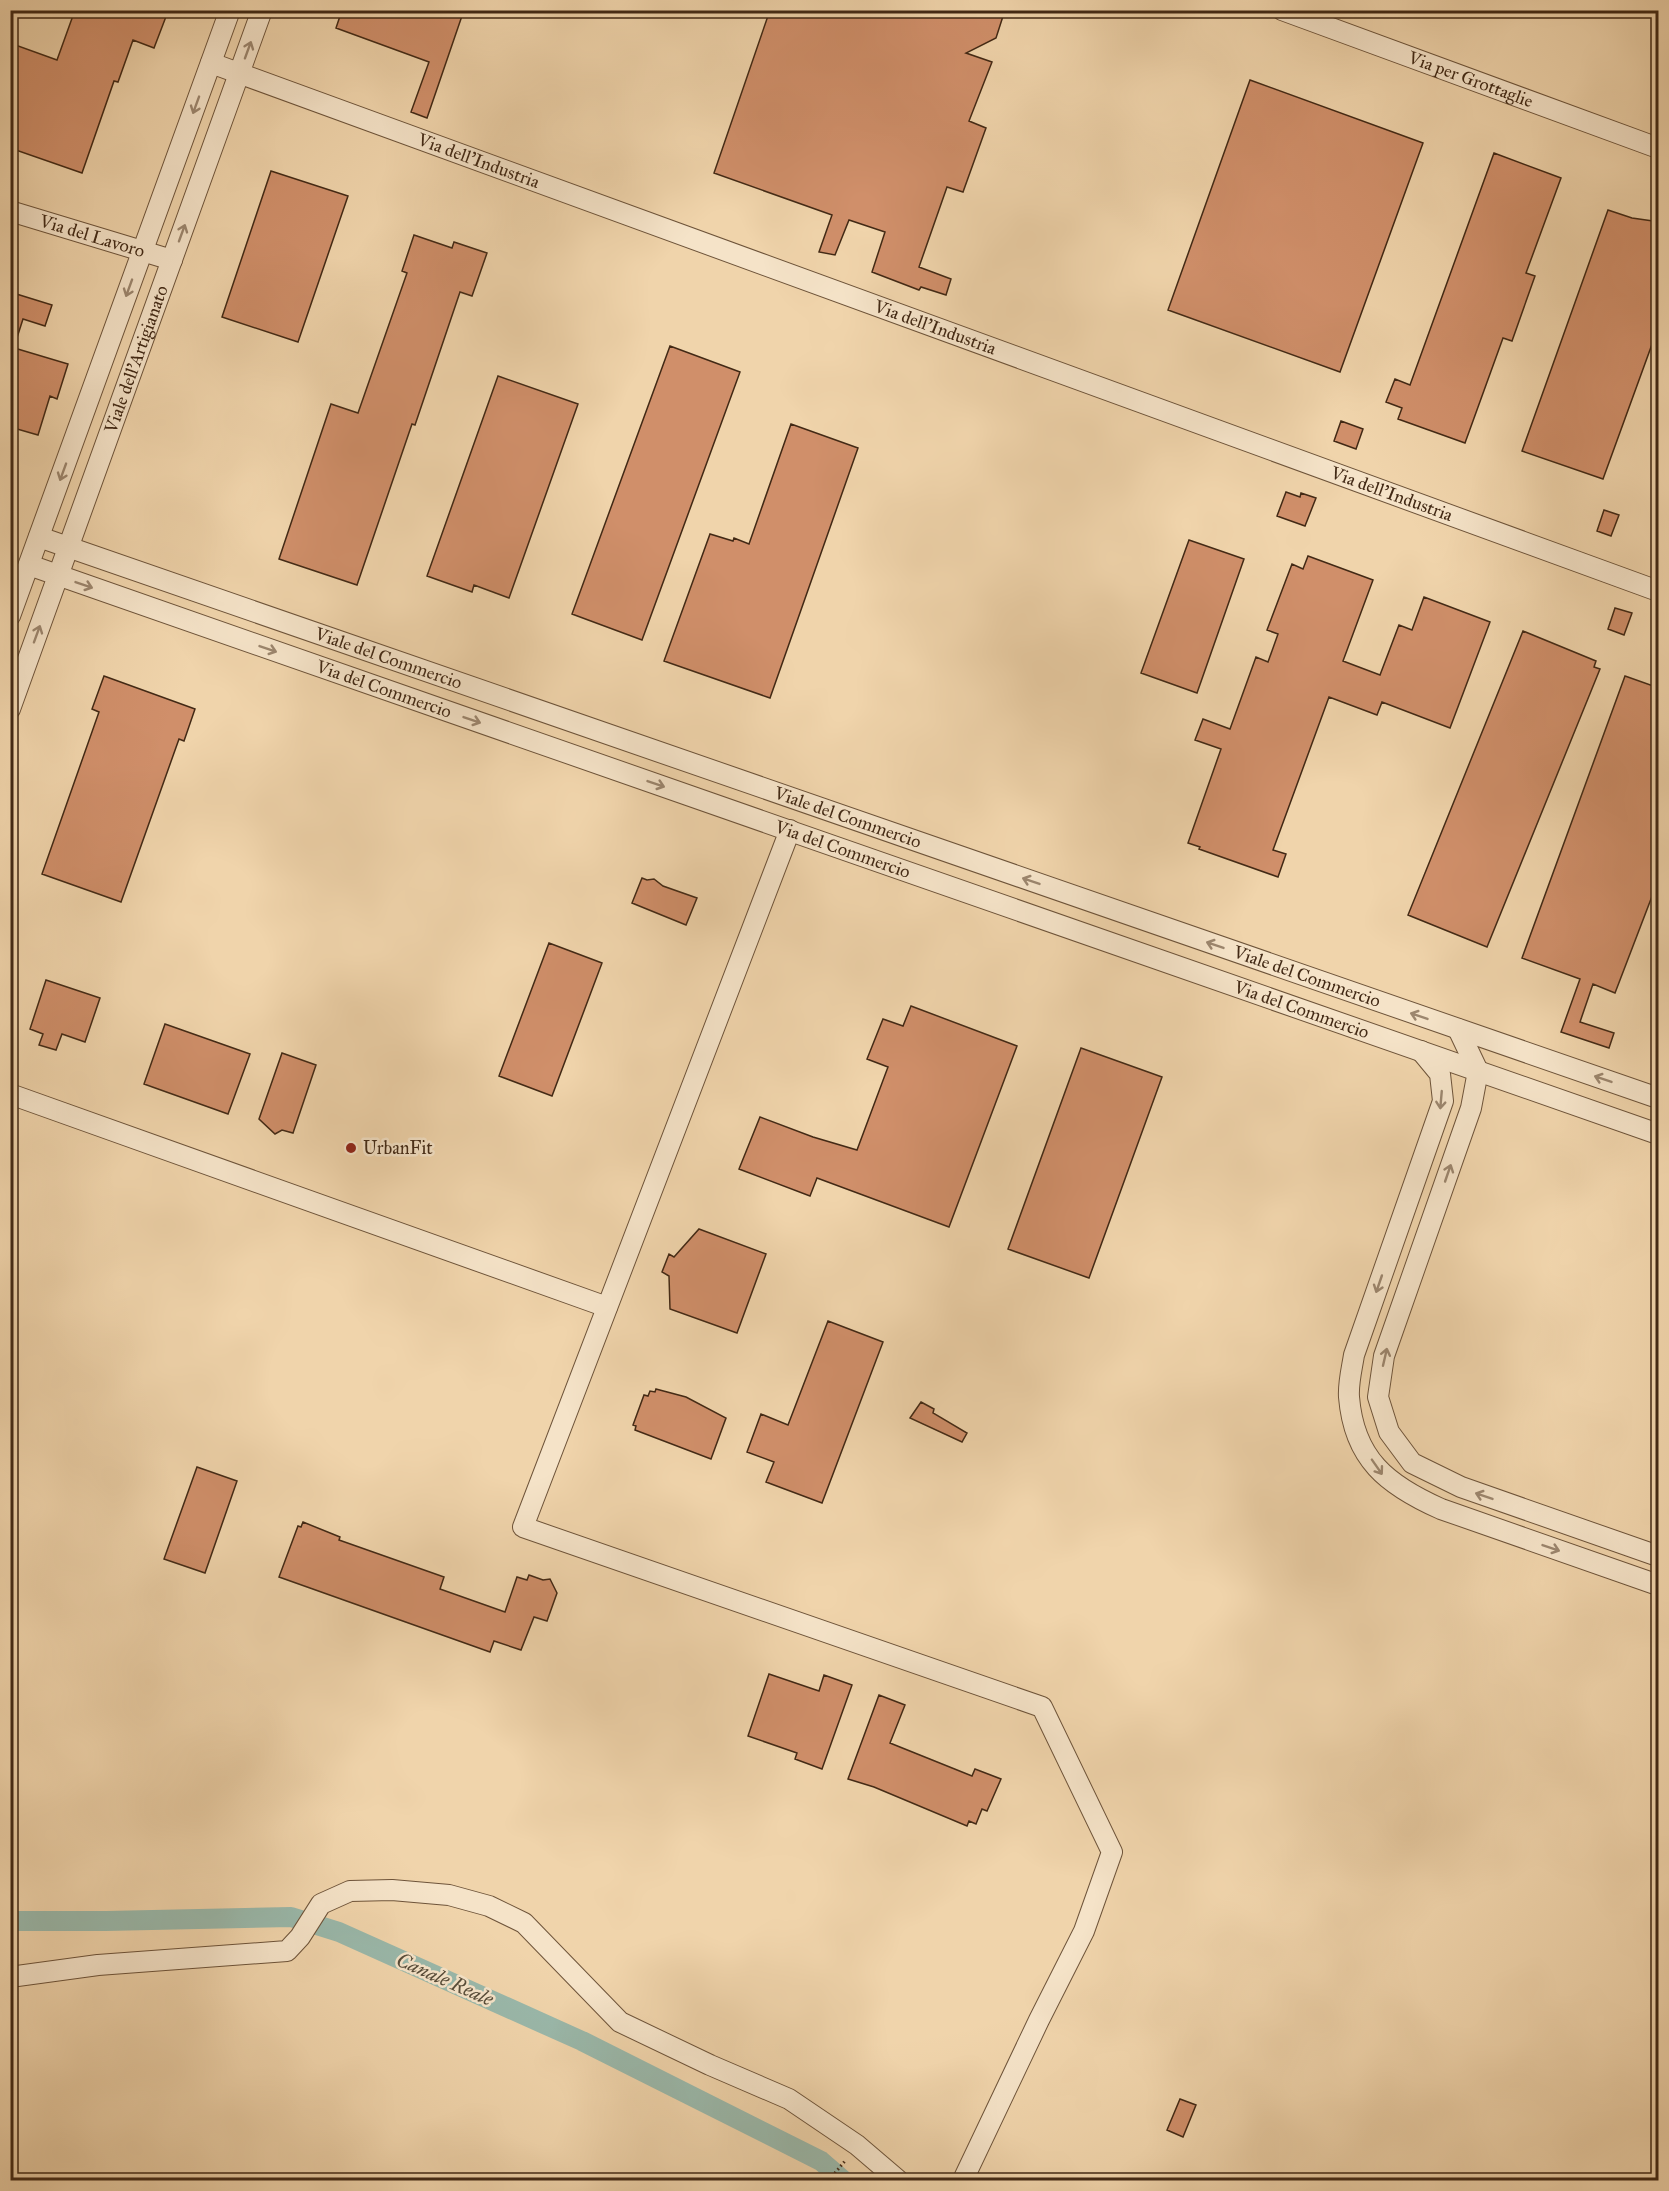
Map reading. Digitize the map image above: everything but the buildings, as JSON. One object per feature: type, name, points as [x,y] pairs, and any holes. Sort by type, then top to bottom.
[{"type":"street","name":"Viale dell'Artigianato","points":[[10,616],[230,10]]},
{"type":"street","name":"Viale dell'Artigianato","points":[[10,709],[262,10]]},
{"type":"street","name":"Via per Grottaglie","points":[[1282,10],[1659,148]]},
{"type":"street","name":"Via dell'Industria","points":[[211,63],[1659,591]]},
{"type":"street","name":"Via del Lavoro","points":[[10,210],[172,260]]},
{"type":"street","name":"Viale del Commercio","points":[[39,537],[1659,1098]]},
{"type":"street","name":"Via del Commercio","points":[[29,565],[1659,1134]]},
{"type":"street","points":[[790,830],[523,1527],[1042,1707],[1112,1852],[1084,1931],[963,2181]]},
{"type":"street","points":[[1458,1029],[1478,1071],[1471,1108],[1384,1356],[1378,1397],[1389,1432],[1412,1463],[1461,1487],[1659,1556]]},
{"type":"street","points":[[1419,1049],[1440,1074],[1443,1101],[1354,1355],[1348,1395],[1356,1438],[1382,1475],[1412,1497],[1440,1509],[1659,1585]]},
{"type":"street","points":[[10,1094],[607,1307]]},
{"type":"street","points":[[10,1977],[98,1965],[288,1951],[321,1904],[350,1891],[392,1890],[449,1894],[489,1906],[524,1923],[620,2022],[710,2065],[789,2099],[857,2145],[898,2181]]},
{"type":"path","points":[[829,2181],[848,2158]]},
{"type":"waterway","name":"Canale Reale","points":[[10,1921],[291,1917],[339,1932],[582,2041],[821,2161],[843,2180]]},
{"type":"place","name":"UrbanFit","points":[[351,1148]]}]
